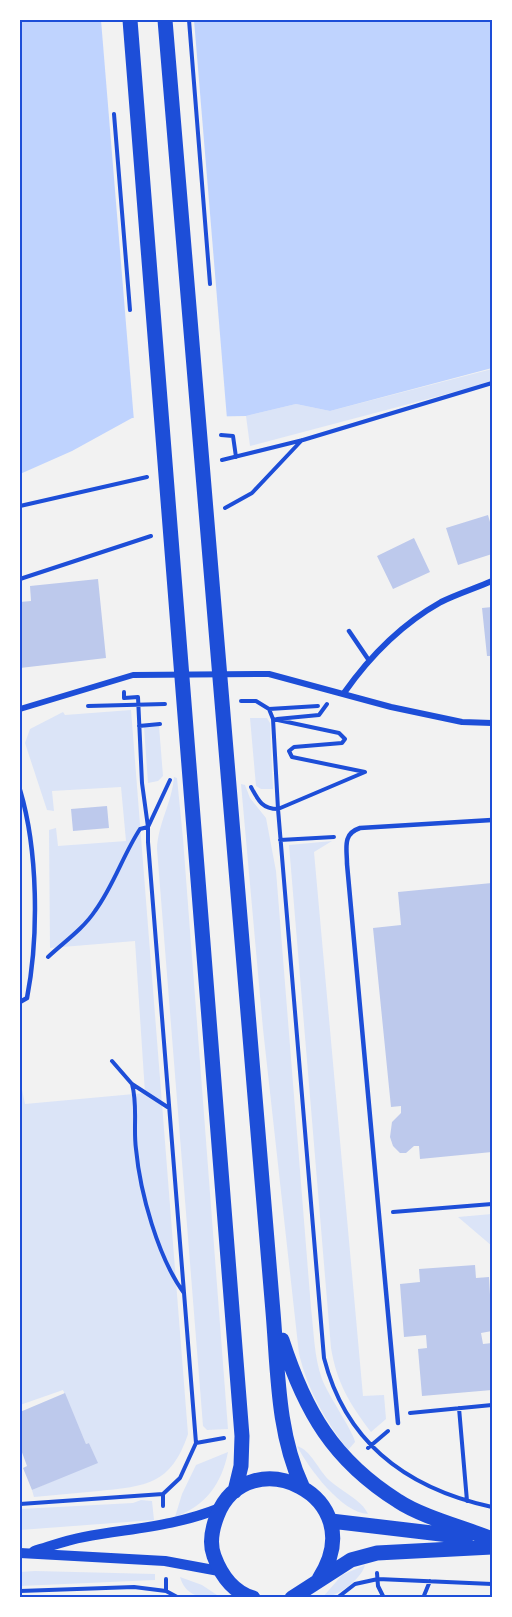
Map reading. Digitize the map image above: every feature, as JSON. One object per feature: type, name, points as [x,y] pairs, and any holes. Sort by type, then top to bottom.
[{"type":"main road","points":[[130,20],[192,779],[243,1451],[235,1491]]},
{"type":"main road","points":[[165,20],[227,783],[284,1432],[291,1461],[302,1486],[324,1507],[331,1521],[332,1552],[319,1579]]},
{"type":"main road","points":[[273,1312],[292,1371],[314,1420],[349,1464],[399,1502],[492,1543]]},
{"type":"main road","points":[[250,1597],[232,1586],[219,1571],[212,1550],[212,1528],[220,1508],[235,1491],[256,1481],[280,1479],[302,1486]]},
{"type":"main road","points":[[331,1521],[445,1532],[492,1543]]},
{"type":"main road","points":[[299,1596],[319,1579],[351,1560],[377,1553],[492,1543]]},
{"type":"street","points":[[344,693],[368,659],[390,639],[441,602],[492,581]]},
{"type":"street","points":[[20,709],[133,675],[269,674],[462,722],[492,723]]},
{"type":"street","points":[[22,1553],[83,1537],[180,1523],[220,1508]]},
{"type":"street","points":[[22,1553],[165,1561],[219,1571]]},
{"type":"lane","points":[[349,631],[368,659]]},
{"type":"lane","points":[[20,790],[27,815],[32,852],[32,971],[27,998],[20,1002]]},
{"type":"lane","points":[[398,1423],[347,864],[347,837],[350,831],[360,828],[492,820]]},
{"type":"path","points":[[189,20],[211,292]]},
{"type":"path","points":[[214,462],[492,383]]},
{"type":"path","points":[[221,424],[221,435],[233,436],[236,457]]},
{"type":"path","points":[[20,506],[156,475]]},
{"type":"path","points":[[20,1504],[163,1494],[180,1478],[196,1443],[148,827],[142,783],[138,698],[124,698]]},
{"type":"path","points":[[86,701],[84,707],[138,705]]},
{"type":"path","points":[[273,719],[319,715],[326,705],[279,708]]},
{"type":"path","points":[[269,709],[273,719],[280,840],[324,1358],[330,1380],[342,1404],[370,1446],[416,1481],[467,1501],[492,1507]]},
{"type":"path","points":[[250,785],[258,800],[267,809],[278,810],[365,772],[292,757],[289,751],[294,747],[342,743],[345,739],[339,733],[273,719]]},
{"type":"path","points":[[139,726],[160,724]]},
{"type":"path","points":[[148,827],[171,777]]},
{"type":"path","points":[[32,971],[70,939],[94,914],[113,884],[140,829],[148,827]]},
{"type":"path","points":[[280,840],[347,837]]},
{"type":"path","points":[[112,1061],[132,1084],[170,1108]]},
{"type":"path","points":[[132,1084],[136,1098],[136,1149],[149,1208],[174,1280],[184,1293]]},
{"type":"path","points":[[392,1224],[391,1212],[492,1204]]},
{"type":"path","points":[[406,1402],[408,1414]]},
{"type":"path","points":[[370,1446],[408,1414],[492,1405]]},
{"type":"path","points":[[459,1408],[467,1501]]},
{"type":"path","points":[[196,1443],[228,1437]]},
{"type":"path","points":[[163,1494],[163,1511]]},
{"type":"path","points":[[166,1575],[166,1591]]},
{"type":"path","points":[[378,1579],[384,1598]]},
{"type":"path","points":[[337,1598],[355,1584],[378,1579],[492,1584]]},
{"type":"path","points":[[423,1598],[430,1581]]},
{"type":"path","points":[[20,1591],[134,1587],[166,1591],[179,1598]]},
{"type":"shaded area","points":[[492,369],[492,382],[250,446],[246,416],[296,404],[330,411]]},
{"type":"shaded area","points":[[131,710],[188,1434],[174,1464],[155,1480],[130,1487],[34,1497],[32,1490],[97,1462],[89,1443],[86,1444],[63,1390],[20,1405],[20,1080],[25,1104],[145,1093],[135,941],[50,948],[49,830],[56,828],[58,846],[126,841],[121,787],[52,791],[54,811],[47,810],[25,743],[30,729],[63,712],[65,715]]},
{"type":"shaded area","points":[[250,718],[267,718],[270,723],[273,789],[261,789],[256,786]]},
{"type":"shaded area","points":[[159,726],[163,776],[158,781],[148,783],[144,727]]},
{"type":"shaded area","points":[[174,777],[177,778],[183,839],[228,1429],[207,1430],[203,1426],[157,849]]},
{"type":"shaded area","points":[[241,784],[245,785],[250,798],[266,818],[276,871],[317,1362],[322,1379],[354,1437],[355,1442],[348,1450],[318,1405],[299,1354],[263,1029]]},
{"type":"shaded area","points":[[332,841],[314,852],[363,1396],[384,1395],[386,1419],[371,1432],[345,1392],[331,1348],[289,845]]},
{"type":"shaded area","points":[[492,1214],[492,1246],[458,1217]]},
{"type":"shaded area","points":[[297,1446],[311,1456],[325,1476],[356,1500],[368,1514],[358,1512],[337,1498],[318,1477]]},
{"type":"shaded area","points":[[228,1452],[222,1474],[211,1492],[196,1507],[175,1517],[182,1494],[196,1465]]},
{"type":"shaded area","points":[[141,1500],[152,1501],[154,1520],[20,1530],[20,1509],[133,1503]]},
{"type":"shaded area","points":[[365,1565],[363,1571],[348,1587],[334,1595],[322,1598],[342,1575]]},
{"type":"shaded area","points":[[20,1572],[155,1574],[155,1580],[20,1586]]},
{"type":"shaded area","points":[[180,1577],[202,1585],[220,1597],[195,1595],[186,1589]]},
{"type":"water","points":[[20,20],[492,20],[492,368],[330,411],[296,404],[246,416],[132,418],[72,451],[20,474]]},
{"type":"pier","points":[[101,20],[194,20],[227,419],[134,421]]},
{"type":"building","points":[[488,515],[492,529],[492,554],[458,565],[446,528]]},
{"type":"building","points":[[414,538],[430,572],[393,589],[377,556]]},
{"type":"building","points":[[98,579],[106,658],[20,668],[20,602],[31,601],[30,586]]},
{"type":"building","points":[[492,607],[492,656],[487,656],[482,608]]},
{"type":"building","points":[[107,806],[109,828],[73,831],[71,809]]},
{"type":"building","points":[[492,883],[492,1152],[420,1159],[419,1146],[414,1146],[406,1153],[400,1153],[393,1146],[390,1137],[392,1122],[401,1113],[401,1106],[391,1107],[373,928],[401,925],[398,892]]},
{"type":"building","points":[[475,1265],[476,1278],[489,1277],[492,1331],[481,1333],[483,1344],[492,1343],[492,1390],[422,1396],[418,1349],[427,1348],[426,1335],[404,1337],[400,1284],[420,1282],[419,1269]]},
{"type":"building","points":[[65,1393],[86,1444],[89,1443],[98,1463],[32,1490],[23,1468],[27,1466],[20,1447],[20,1412]]}]
